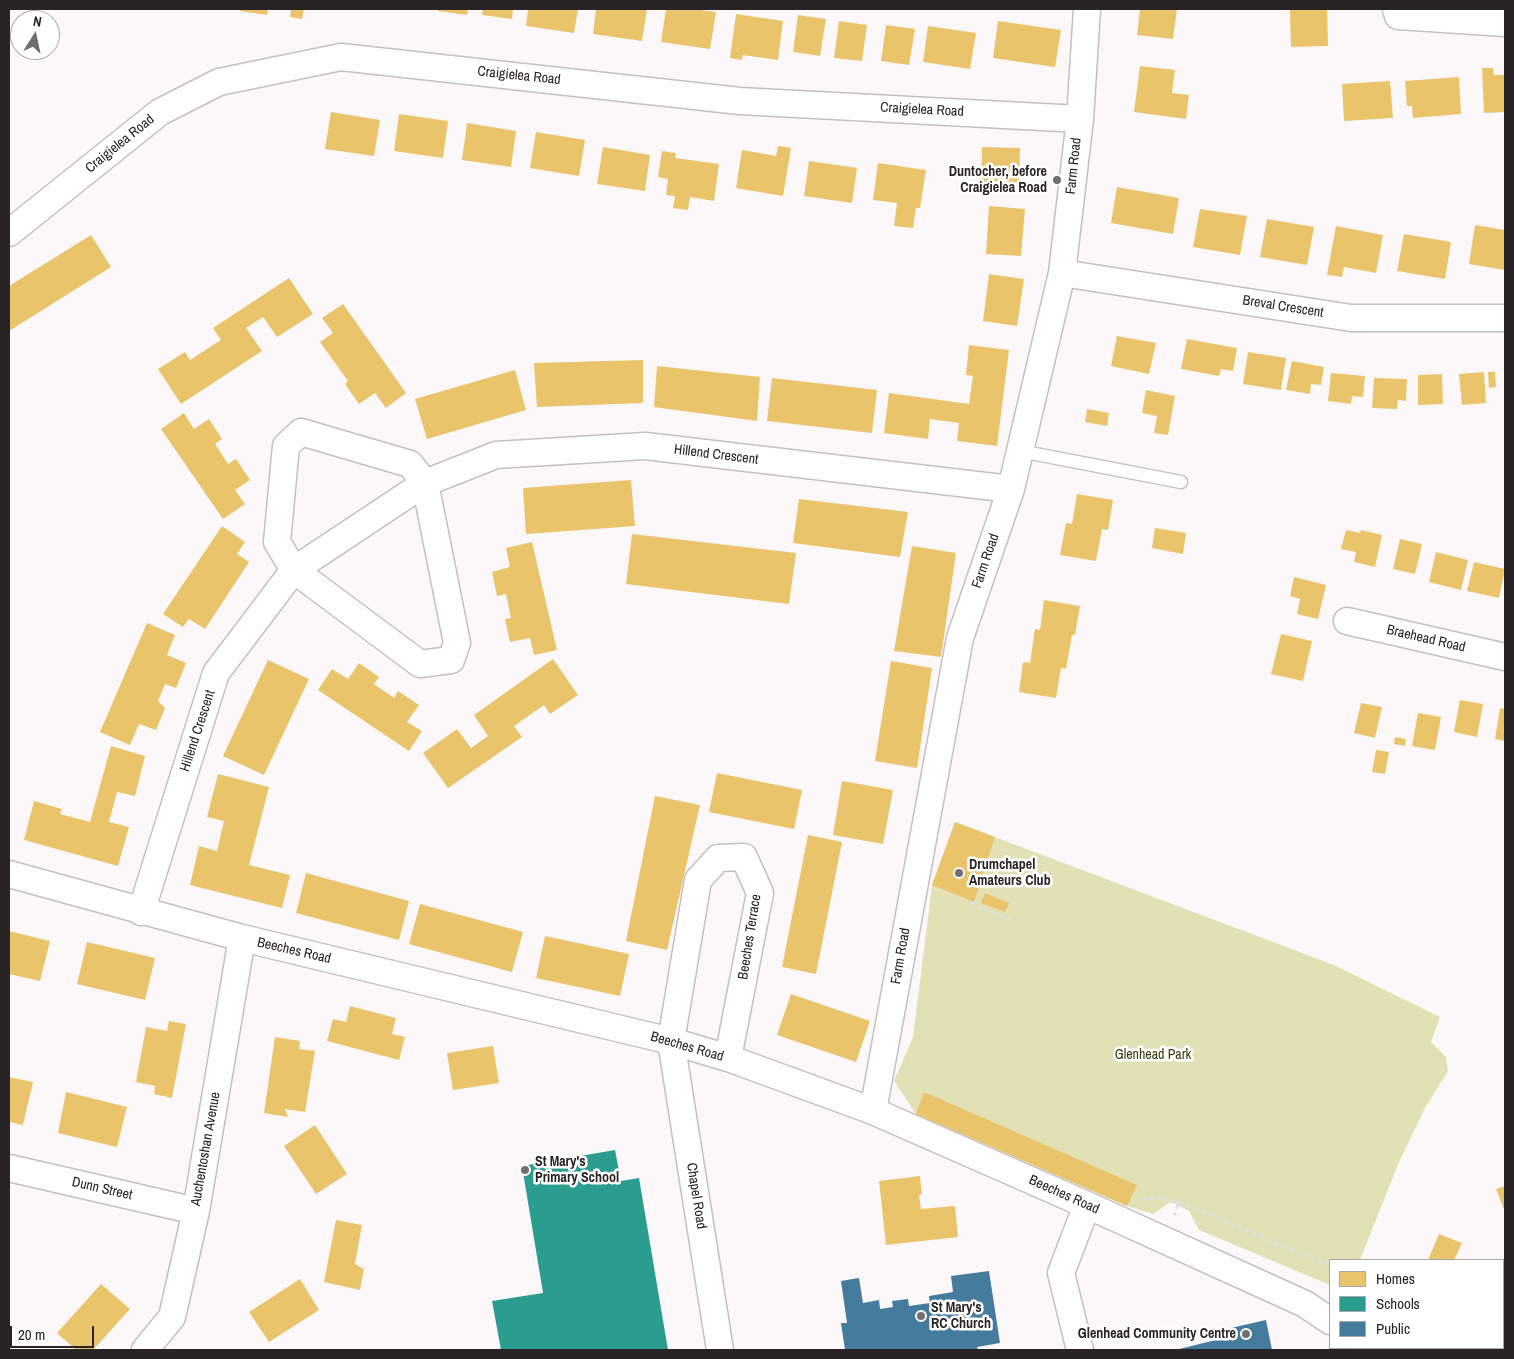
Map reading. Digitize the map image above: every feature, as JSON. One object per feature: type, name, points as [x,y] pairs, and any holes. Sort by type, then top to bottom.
[{"type":"street","name":"Farm Road","points":[[872,1112],[960,638],[1011,489],[1062,273],[1080,119],[1087,9]]},
{"type":"street","points":[[1396,9],[1398,16],[1505,23]]},
{"type":"street","name":"Craigielea Road","points":[[9,233],[160,112],[219,82],[341,57],[740,100],[1080,119]]},
{"type":"street","name":"Breval Crescent","points":[[1062,273],[1352,318],[1505,318]]},
{"type":"street","points":[[301,432],[410,464],[425,483],[457,643],[450,660],[420,664],[294,570],[277,542],[286,446],[301,432]]},
{"type":"street","name":"Hillend Crescent","points":[[141,912],[216,673],[294,570],[425,483],[496,455],[645,446],[1011,489]]},
{"type":"street","name":"Braehead Road","points":[[1347,621],[1505,657]]},
{"type":"street","name":"Beeches Terrace","points":[[671,1041],[698,880],[718,858],[744,857],[760,893],[728,1058]]},
{"type":"street","name":"Beeches Road","points":[[9,874],[141,912],[242,938],[671,1041],[728,1058],[872,1112],[1088,1205],[1306,1304],[1329,1320]]},
{"type":"street","name":"Auchentoshan Avenue","points":[[145,1350],[172,1318],[196,1211],[242,938]]},
{"type":"street","name":"Chapel Road","points":[[671,1041],[720,1350]]},
{"type":"street","name":"Dunn Street","points":[[9,1168],[196,1211]]},
{"type":"street","points":[[1080,1350],[1061,1273],[1088,1205]]},
{"type":"lane","points":[[1020,450],[1181,482]]},
{"type":"path","points":[[974,902],[973,905],[1014,921]]},
{"type":"path","points":[[1147,1198],[1164,1199]]},
{"type":"path","points":[[1179,1202],[1318,1261],[1329,1264]]},
{"type":"green space","name":"Glenhead Park","points":[[955,822],[1334,965],[1440,1017],[1431,1042],[1446,1057],[1448,1071],[1425,1108],[1399,1162],[1360,1259],[1329,1259],[1329,1285],[1199,1230],[1189,1211],[1171,1202],[1153,1214],[1127,1206],[916,1114],[894,1081],[913,1037],[932,885]]},
{"type":"building: Homes","points":[[241,9],[268,9],[267,15],[240,11]]},
{"type":"building: Homes","points":[[287,9],[304,9],[302,19],[290,17],[291,10]]},
{"type":"building: Homes","points":[[438,9],[468,9],[467,15],[438,11]]},
{"type":"building: Homes","points":[[483,9],[513,9],[512,19],[482,15]]},
{"type":"building: Homes","points":[[528,9],[578,9],[574,33],[526,26]]},
{"type":"building: Homes","points":[[596,9],[647,9],[642,41],[593,34]]},
{"type":"building: Homes","points":[[666,9],[693,9],[716,12],[710,49],[661,42]]},
{"type":"building: Homes","points":[[1140,9],[1177,9],[1173,39],[1137,35]]},
{"type":"building: Homes","points":[[1290,9],[1327,9],[1328,46],[1291,47]]},
{"type":"building: Homes","points":[[736,14],[783,21],[778,60],[743,55],[742,60],[730,58]]},
{"type":"building: Homes","points":[[798,15],[826,19],[820,56],[793,52]]},
{"type":"building: Homes","points":[[839,21],[867,25],[862,61],[834,58]]},
{"type":"building: Homes","points":[[998,21],[1061,30],[1055,67],[993,58]]},
{"type":"building: Homes","points":[[886,25],[915,29],[909,65],[881,61]]},
{"type":"building: Homes","points":[[928,26],[976,33],[970,69],[923,62]]},
{"type":"building: Homes","points":[[1140,66],[1175,70],[1172,93],[1189,95],[1186,119],[1134,112]]},
{"type":"building: Homes","points":[[1482,68],[1493,68],[1494,75],[1505,75],[1505,112],[1484,113]]},
{"type":"building: Homes","points":[[1459,77],[1461,114],[1413,118],[1412,106],[1407,106],[1405,81]]},
{"type":"building: Homes","points":[[1390,81],[1393,118],[1344,121],[1342,84]]},
{"type":"building: Homes","points":[[331,112],[380,120],[374,156],[325,149]]},
{"type":"building: Homes","points":[[399,114],[448,121],[443,158],[394,151]]},
{"type":"building: Homes","points":[[467,123],[516,131],[511,167],[462,160]]},
{"type":"building: Homes","points":[[536,132],[585,140],[579,176],[530,168]]},
{"type":"building: Homes","points":[[778,146],[791,148],[783,196],[736,188],[742,150],[776,156]]},
{"type":"building: Homes","points":[[603,147],[650,155],[645,191],[597,184]]},
{"type":"building: Homes","points":[[982,147],[1020,148],[1019,191],[981,190]]},
{"type":"building: Homes","points":[[662,151],[676,153],[675,158],[719,164],[714,201],[690,197],[688,210],[673,208],[675,196],[666,195],[668,179],[658,177]]},
{"type":"building: Homes","points":[[809,161],[857,168],[852,203],[804,196]]},
{"type":"building: Homes","points":[[878,163],[926,170],[920,208],[916,208],[913,228],[894,226],[897,203],[873,200]]},
{"type":"building: Homes","points":[[1117,187],[1179,198],[1173,234],[1111,223]]},
{"type":"building: Homes","points":[[989,206],[1025,209],[1021,256],[986,254]]},
{"type":"building: Homes","points":[[1200,209],[1247,216],[1240,255],[1193,247]]},
{"type":"building: Homes","points":[[1267,219],[1314,227],[1307,265],[1260,257]]},
{"type":"building: Homes","points":[[1475,225],[1505,230],[1505,270],[1469,264]]},
{"type":"building: Homes","points":[[1336,226],[1383,235],[1376,273],[1344,267],[1342,277],[1327,275]]},
{"type":"building: Homes","points":[[1404,234],[1451,242],[1445,279],[1397,271]]},
{"type":"building: Homes","points":[[91,235],[111,267],[9,331],[9,286]]},
{"type":"building: Homes","points":[[989,274],[1024,279],[1017,326],[983,321]]},
{"type":"building: Homes","points":[[289,278],[313,314],[277,337],[263,317],[246,328],[262,351],[181,404],[158,369],[185,352],[190,360],[221,340],[213,328]]},
{"type":"building: Homes","points":[[343,304],[406,393],[386,408],[375,393],[359,404],[345,384],[348,381],[320,342],[333,333],[322,318]]},
{"type":"building: Homes","points":[[1117,336],[1156,343],[1149,374],[1111,366]]},
{"type":"building: Homes","points":[[1187,339],[1237,348],[1233,371],[1221,369],[1219,376],[1181,369]]},
{"type":"building: Homes","points":[[969,345],[1009,350],[997,446],[957,441],[959,423],[930,419],[928,439],[884,433],[889,393],[969,404],[973,376],[966,375]]},
{"type":"building: Homes","points":[[1248,352],[1286,358],[1281,390],[1243,384]]},
{"type":"building: Homes","points":[[643,360],[643,403],[537,407],[534,363]]},
{"type":"building: Homes","points":[[1292,361],[1324,367],[1321,385],[1311,384],[1310,394],[1286,390]]},
{"type":"building: Homes","points":[[657,366],[760,377],[757,421],[654,407]]},
{"type":"building: Homes","points":[[515,370],[526,410],[427,439],[415,399]]},
{"type":"building: Homes","points":[[1484,372],[1486,403],[1462,405],[1459,374]]},
{"type":"building: Homes","points":[[1488,372],[1495,372],[1496,387],[1489,388]]},
{"type":"building: Homes","points":[[1331,373],[1365,376],[1363,397],[1352,396],[1351,404],[1328,401]]},
{"type":"building: Homes","points":[[1442,374],[1443,404],[1418,405],[1418,375]]},
{"type":"building: Homes","points":[[772,378],[877,390],[872,433],[767,421]]},
{"type":"building: Homes","points":[[1374,378],[1407,379],[1406,401],[1398,400],[1397,409],[1372,408]]},
{"type":"building: Homes","points":[[1146,390],[1175,396],[1168,435],[1154,433],[1157,416],[1142,413]]},
{"type":"building: Homes","points":[[1087,409],[1109,413],[1107,426],[1085,422]]},
{"type":"building: Homes","points":[[184,413],[194,429],[209,419],[222,439],[215,444],[228,464],[236,459],[250,480],[235,490],[245,504],[223,519],[161,429]]},
{"type":"building: Homes","points":[[631,480],[635,526],[526,534],[523,488]]},
{"type":"building: Homes","points":[[1077,494],[1113,500],[1108,530],[1102,529],[1096,561],[1060,555],[1066,523],[1072,524]]},
{"type":"building: Homes","points":[[799,499],[908,512],[900,557],[793,543]]},
{"type":"building: Homes","points":[[222,526],[245,542],[237,554],[249,562],[205,629],[189,619],[183,627],[163,614]]},
{"type":"building: Homes","points":[[1155,528],[1186,533],[1183,554],[1152,548]]},
{"type":"building: Homes","points":[[1346,530],[1360,533],[1361,530],[1382,535],[1375,567],[1354,562],[1356,552],[1341,549]]},
{"type":"building: Homes","points":[[632,534],[796,553],[789,604],[626,584]]},
{"type":"building: Homes","points":[[1400,539],[1422,544],[1415,574],[1393,569]]},
{"type":"building: Homes","points":[[532,542],[557,650],[534,655],[530,638],[510,642],[505,619],[511,618],[506,594],[497,596],[492,572],[510,567],[506,548]]},
{"type":"building: Homes","points":[[912,546],[956,553],[941,657],[894,651]]},
{"type":"building: Homes","points":[[1436,552],[1468,560],[1461,590],[1429,582]]},
{"type":"building: Homes","points":[[1474,562],[1505,569],[1499,598],[1467,591]]},
{"type":"building: Homes","points":[[1294,577],[1326,585],[1318,619],[1297,614],[1300,599],[1290,596]]},
{"type":"building: Homes","points":[[1044,600],[1080,606],[1075,635],[1072,635],[1066,669],[1061,668],[1056,698],[1019,692],[1023,662],[1030,663],[1035,629],[1040,630]]},
{"type":"building: Homes","points":[[147,623],[175,635],[167,655],[186,663],[176,688],[165,684],[158,701],[165,708],[156,730],[139,724],[130,745],[100,732]]},
{"type":"building: Homes","points":[[1281,634],[1312,641],[1303,681],[1271,674]]},
{"type":"building: Homes","points":[[553,659],[578,695],[550,714],[544,705],[514,726],[522,737],[448,788],[423,753],[457,729],[471,748],[488,736],[474,715]]},
{"type":"building: Homes","points":[[268,660],[309,679],[264,775],[223,756]]},
{"type":"building: Homes","points":[[891,661],[932,668],[917,768],[875,761]]},
{"type":"building: Homes","points":[[359,663],[379,677],[374,684],[394,698],[398,691],[419,705],[407,722],[422,731],[409,751],[318,690],[332,669],[348,679]]},
{"type":"building: Homes","points":[[1460,700],[1483,704],[1477,737],[1454,732]]},
{"type":"building: Homes","points":[[1361,703],[1382,707],[1375,738],[1354,733]]},
{"type":"building: Homes","points":[[1500,708],[1505,709],[1505,741],[1495,739]]},
{"type":"building: Homes","points":[[1418,713],[1441,717],[1435,750],[1412,746]]},
{"type":"building: Homes","points":[[1395,737],[1406,739],[1405,746],[1394,744]]},
{"type":"building: Homes","points":[[111,746],[145,756],[135,796],[117,792],[109,822],[129,827],[118,866],[24,840],[34,801],[62,809],[60,814],[90,822]]},
{"type":"building: Homes","points":[[1376,750],[1389,752],[1385,774],[1372,772]]},
{"type":"building: Homes","points":[[717,773],[802,790],[794,829],[709,812]]},
{"type":"building: Homes","points":[[218,774],[269,787],[249,865],[290,875],[282,908],[190,885],[199,846],[217,851],[224,821],[207,817]]},
{"type":"building: Homes","points":[[842,781],[893,790],[883,844],[833,835]]},
{"type":"building: Homes","points":[[655,796],[700,805],[667,950],[626,941]]},
{"type":"building: Homes","name":"Drumchapel Amateurs Club","points":[[955,822],[995,837],[974,902],[932,885]]},
{"type":"building: Homes","points":[[808,835],[842,842],[816,974],[782,967]]},
{"type":"building: Homes","points":[[306,873],[409,901],[399,940],[296,913]]},
{"type":"building: Homes","points":[[985,893],[1009,903],[1005,912],[981,903]]},
{"type":"building: Homes","points":[[420,904],[523,932],[512,972],[409,944]]},
{"type":"building: Homes","points":[[9,931],[50,941],[40,981],[9,974]]},
{"type":"building: Homes","points":[[545,936],[629,954],[620,996],[536,978]]},
{"type":"building: Homes","points":[[87,942],[155,958],[145,1000],[77,984]]},
{"type":"building: Homes","points":[[791,994],[870,1021],[856,1062],[777,1035]]},
{"type":"building: Homes","points":[[350,1006],[396,1018],[392,1034],[405,1037],[399,1060],[327,1041],[333,1019],[346,1022]]},
{"type":"building: Homes","points":[[169,1021],[186,1024],[172,1098],[154,1094],[155,1086],[136,1082],[146,1027],[167,1031]]},
{"type":"building: Homes","points":[[275,1037],[300,1041],[299,1049],[315,1051],[305,1112],[285,1109],[288,1117],[264,1113]]},
{"type":"building: Homes","points":[[493,1046],[499,1083],[453,1090],[447,1053]]},
{"type":"building: Homes","points":[[9,1077],[33,1082],[23,1125],[9,1122]]},
{"type":"building: Homes","points":[[66,1092],[127,1107],[117,1147],[58,1133]]},
{"type":"building: Homes","points":[[924,1092],[1137,1185],[1127,1206],[916,1114]]},
{"type":"building: Homes","points":[[315,1125],[347,1174],[316,1194],[284,1146]]},
{"type":"building: Homes","points":[[920,1176],[922,1194],[919,1195],[921,1209],[955,1206],[958,1237],[886,1245],[879,1181]]},
{"type":"building: Homes","points":[[1505,1186],[1505,1212],[1496,1189]]},
{"type":"building: Homes","points":[[336,1220],[362,1225],[355,1264],[364,1269],[360,1290],[324,1282]]},
{"type":"building: Homes","points":[[1439,1234],[1462,1243],[1454,1259],[1428,1259]]},
{"type":"building: Homes","points":[[300,1279],[319,1310],[269,1342],[249,1312]]},
{"type":"building: Homes","points":[[101,1284],[130,1309],[93,1350],[76,1350],[57,1333]]},
{"type":"building: Schools","points":[[615,1150],[621,1181],[639,1178],[668,1350],[501,1350],[492,1301],[543,1293],[522,1166]]},
{"type":"building: Public","name":"St Mary's RC Church","points":[[989,1271],[1000,1343],[977,1347],[978,1350],[845,1350],[841,1323],[847,1323],[841,1281],[859,1278],[863,1303],[879,1300],[880,1309],[893,1307],[892,1301],[908,1299],[909,1306],[930,1303],[929,1296],[953,1292],[951,1276]]},
{"type":"building: Public","name":"Glenhead Community Centre","points":[[1266,1320],[1272,1350],[1175,1350],[1224,1338],[1222,1330]]},
{"type":"place","name":"Duntocher, before Craigielea Road","points":[[1057,180]]},
{"type":"place","name":"Drumchapel Amateurs Club","points":[[959,873]]},
{"type":"place","name":"St Mary's Primary School","points":[[525,1170]]},
{"type":"place","name":"St Mary's RC Church","points":[[921,1316]]},
{"type":"place","name":"Glenhead Community Centre","points":[[1246,1334]]}]
